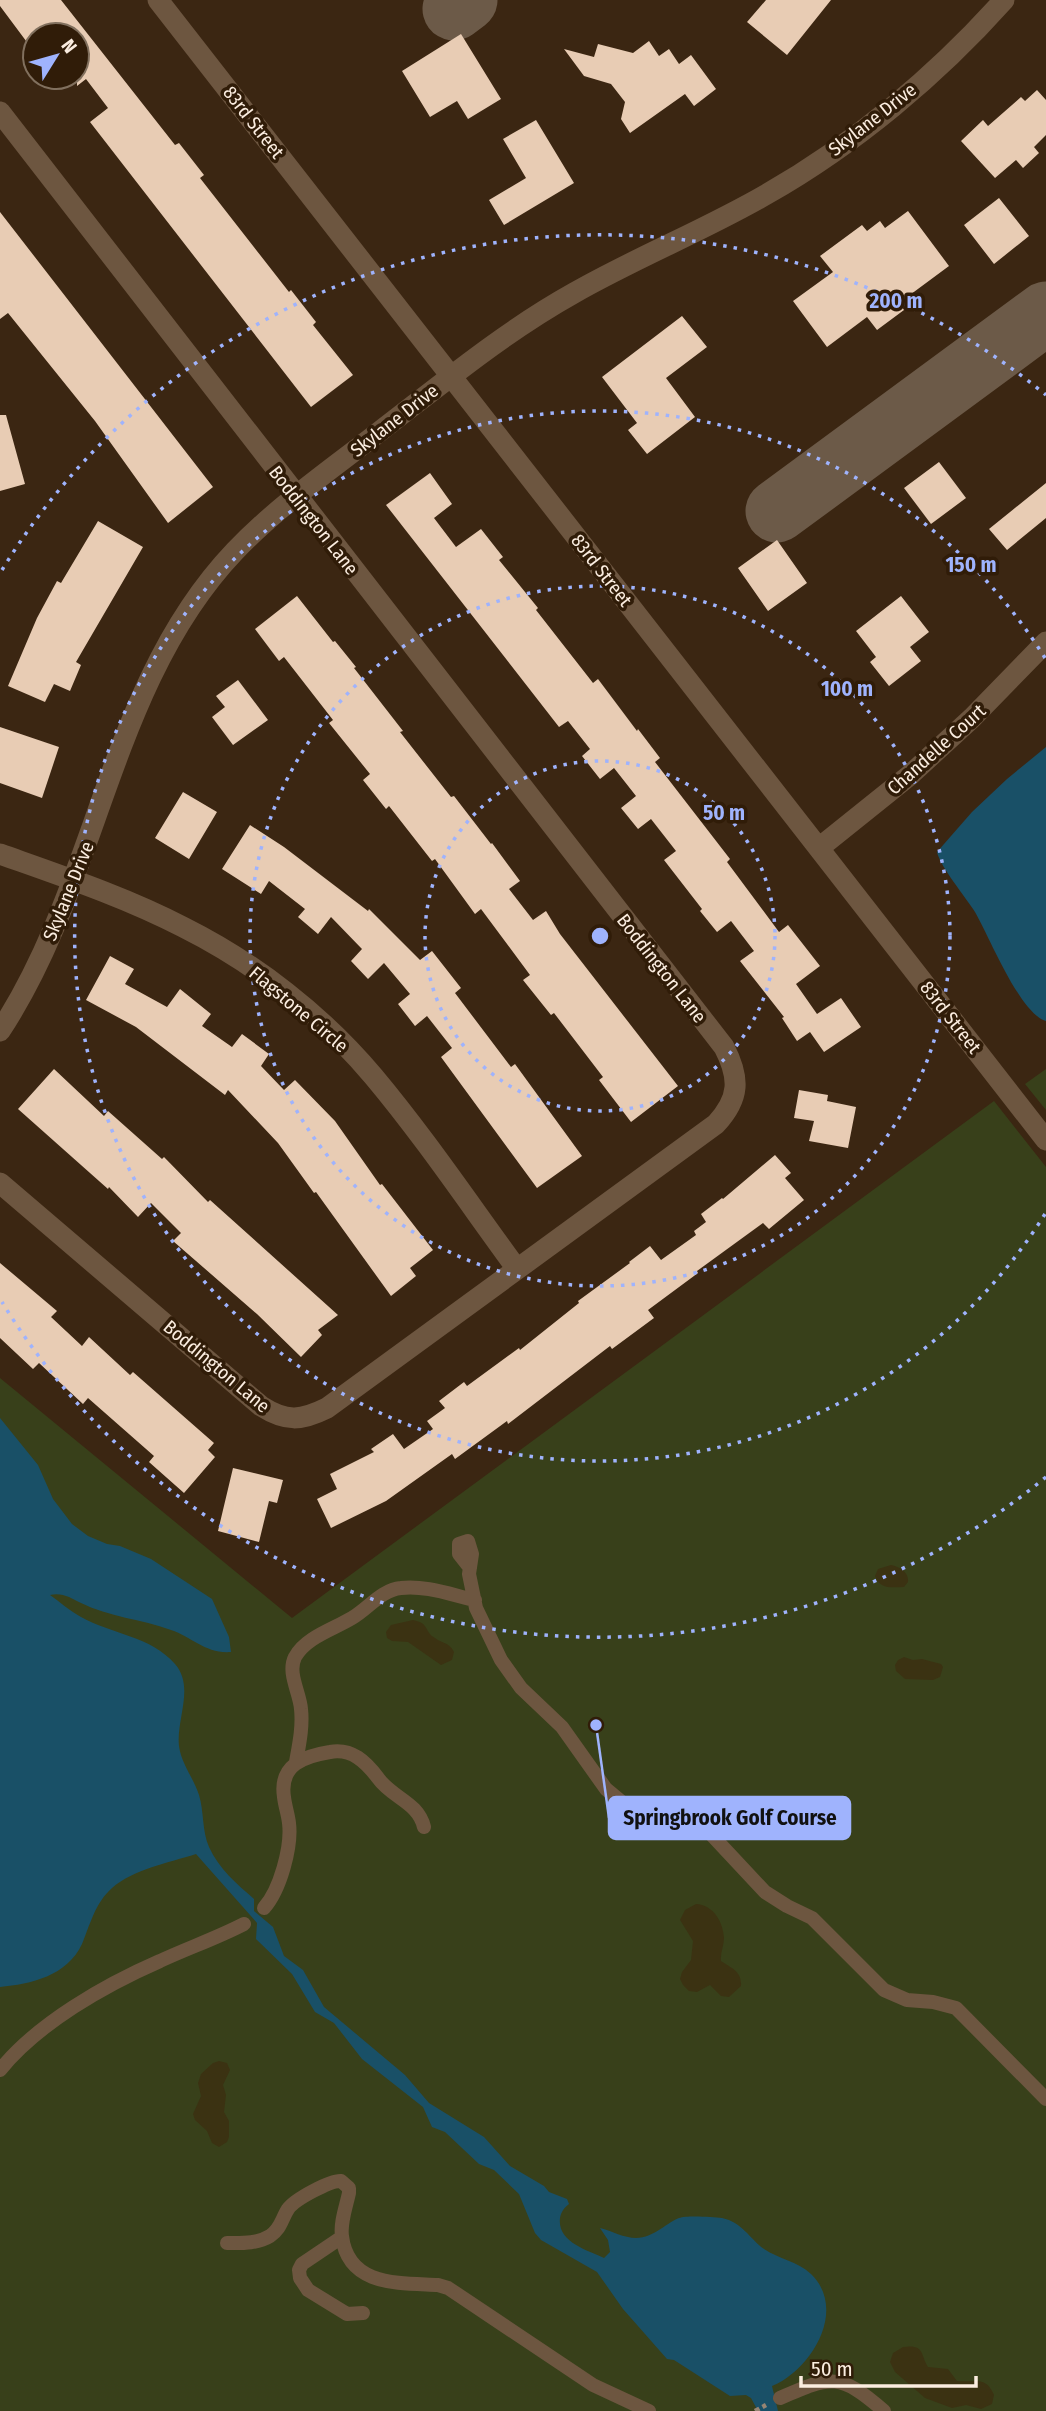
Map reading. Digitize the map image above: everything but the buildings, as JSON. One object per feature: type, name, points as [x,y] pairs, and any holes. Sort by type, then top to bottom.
[{"type":"street","name":"83rd Street","points":[[158,0],[1046,1140]]},
{"type":"street","name":"Skylane Drive","points":[[0,1031],[33,973],[74,880],[144,688],[170,638],[199,594],[234,552],[271,517],[496,342],[568,296],[766,195],[814,165],[904,96],[951,54],[1003,0]]},
{"type":"street","name":"Boddington Lane","points":[[0,112],[724,1047],[734,1065],[736,1082],[734,1098],[716,1124],[327,1408],[310,1417],[290,1419],[261,1406],[0,1183]]},
{"type":"street","name":"Chandelle Court","points":[[819,848],[919,767],[972,719],[1046,642]]},
{"type":"street","name":"Flagstone Circle","points":[[0,854],[74,880],[184,927],[236,957],[285,992],[373,1076],[517,1269]]},
{"type":"lane","points":[[470,1568],[475,1600],[501,1660],[521,1688],[562,1727],[606,1789],[630,1809],[649,1818],[677,1818],[708,1831],[765,1892],[812,1918],[884,1990],[907,2000],[933,2002],[956,2008],[1046,2099]]},
{"type":"lane","points":[[296,1762],[301,1709],[294,1678],[295,1658],[309,1643],[354,1618],[380,1595],[400,1588],[422,1588],[475,1600]]},
{"type":"lane","points":[[264,1908],[275,1892],[288,1850],[289,1822],[283,1786],[288,1771],[296,1762],[309,1755],[337,1750],[355,1755],[391,1793],[417,1810],[424,1826]]},
{"type":"lane","points":[[0,2070],[20,2048],[86,2000],[158,1961],[244,1924]]},
{"type":"lane","points":[[227,2243],[251,2242],[272,2235],[295,2202],[336,2180],[345,2183],[349,2193],[342,2237],[352,2261],[365,2274],[388,2282],[448,2288],[593,2385],[649,2411]]},
{"type":"lane","points":[[342,2237],[302,2264],[299,2270],[300,2278],[308,2290],[347,2314],[363,2313]]},
{"type":"lane","points":[[780,2398],[807,2386],[832,2380],[856,2389],[884,2411]]},
{"type":"green space","points":[[1046,1069],[1046,1110],[1025,1084]]},
{"type":"green space","points":[[994,1101],[1046,1167],[1046,2411],[0,2411],[0,1378],[292,1618]]},
{"type":"sand","points":[[891,1565],[907,1575],[908,1582],[904,1587],[887,1587],[877,1580],[875,1576],[878,1569]]},
{"type":"sand","points":[[413,1620],[425,1625],[432,1636],[450,1646],[454,1652],[452,1660],[441,1665],[408,1642],[387,1638],[386,1632],[391,1625]]},
{"type":"sand","points":[[904,1657],[941,1664],[943,1667],[940,1677],[933,1680],[905,1679],[896,1671],[895,1665]]},
{"type":"sand","points":[[696,1904],[712,1911],[722,1926],[724,1938],[721,1961],[735,1970],[741,1981],[741,1986],[729,1997],[721,1996],[710,1985],[697,1992],[689,1991],[680,1979],[691,1960],[693,1941],[680,1920],[685,1910]]},
{"type":"sand","points":[[219,2061],[227,2063],[230,2070],[223,2085],[226,2095],[224,2112],[229,2121],[229,2137],[227,2142],[219,2147],[212,2143],[207,2131],[195,2120],[193,2114],[201,2096],[198,2083],[201,2074]]},
{"type":"sand","points":[[903,2347],[915,2347],[921,2351],[928,2367],[948,2369],[957,2381],[983,2382],[994,2395],[992,2404],[981,2409],[966,2405],[952,2408],[925,2398],[895,2372],[890,2362],[893,2353]]},
{"type":"water","points":[[1046,747],[1046,1021],[1036,1015],[1016,990],[975,912],[948,874],[937,852],[972,812]]},
{"type":"water","points":[[0,1418],[38,1465],[53,1499],[72,1524],[88,1536],[151,1559],[212,1599],[229,1637],[231,1652],[207,1648],[171,1630],[103,1612],[66,1596],[50,1595],[93,1623],[154,1647],[175,1664],[181,1673],[184,1693],[179,1746],[182,1759],[199,1795],[209,1847],[223,1869],[254,1899],[254,1911],[273,1927],[284,1956],[303,1970],[324,2007],[405,2075],[429,2103],[484,2137],[510,2166],[544,2186],[549,2192],[567,2199],[569,2204],[561,2214],[560,2226],[568,2239],[582,2248],[604,2258],[610,2252],[608,2240],[600,2228],[636,2238],[648,2235],[683,2217],[722,2218],[740,2227],[764,2249],[800,2266],[811,2274],[822,2288],[826,2304],[820,2337],[800,2367],[772,2386],[778,2411],[758,2411],[751,2398],[746,2395],[730,2396],[674,2360],[667,2359],[623,2309],[597,2272],[541,2240],[535,2233],[519,2194],[494,2170],[479,2164],[445,2132],[432,2127],[423,2107],[362,2059],[334,2023],[315,2012],[292,1974],[256,1939],[257,1923],[196,1854],[152,1867],[121,1881],[101,1900],[82,1944],[67,1964],[36,1981],[0,1987]]},
{"type":"taxiway","points":[[454,9],[466,0]]},
{"type":"taxiway","points":[[777,511],[1046,313]]},
{"type":"place","name":"Springbrook Golf Course","points":[[596,1725]]}]
